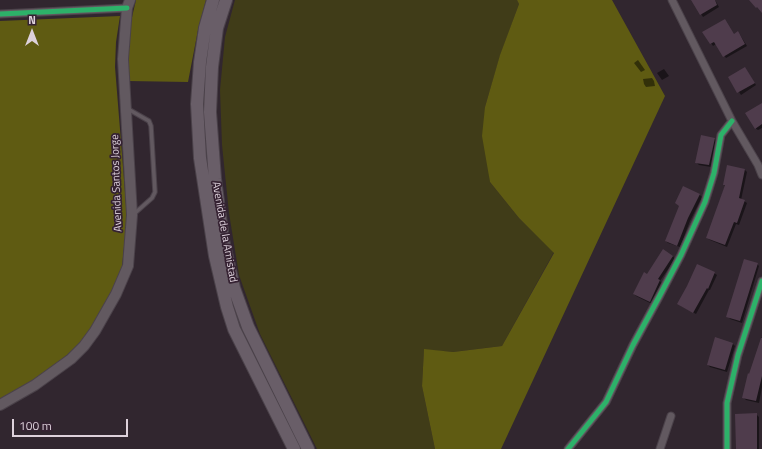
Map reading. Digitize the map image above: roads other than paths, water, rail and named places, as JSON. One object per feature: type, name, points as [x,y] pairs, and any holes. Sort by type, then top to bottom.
[{"type":"main road","name":"Avenida de la Amistad","points":[[213,0],[205,28],[200,62],[197,104],[200,158],[214,256],[234,329],[294,449]]},
{"type":"main road","name":"Avenida de la Amistad","points":[[226,0],[217,28],[212,68],[210,112],[215,179],[223,240],[234,288],[248,328],[308,449]]},
{"type":"main road","name":"Avenida Santos Jorge","points":[[0,405],[35,385],[66,363],[84,346],[116,294],[128,266],[132,215],[123,59],[129,4]]},
{"type":"street","points":[[672,0],[732,122],[758,165],[762,175]]},
{"type":"street","points":[[0,14],[129,4]]},
{"type":"street","points":[[568,449],[606,402],[681,255],[705,202],[714,173],[721,135],[732,122]]},
{"type":"street","points":[[726,449],[727,403],[738,355],[762,281]]},
{"type":"street","points":[[660,449],[671,416]]},
{"type":"lane","points":[[126,107],[149,121],[151,126],[155,192],[152,198],[132,215]]}]
